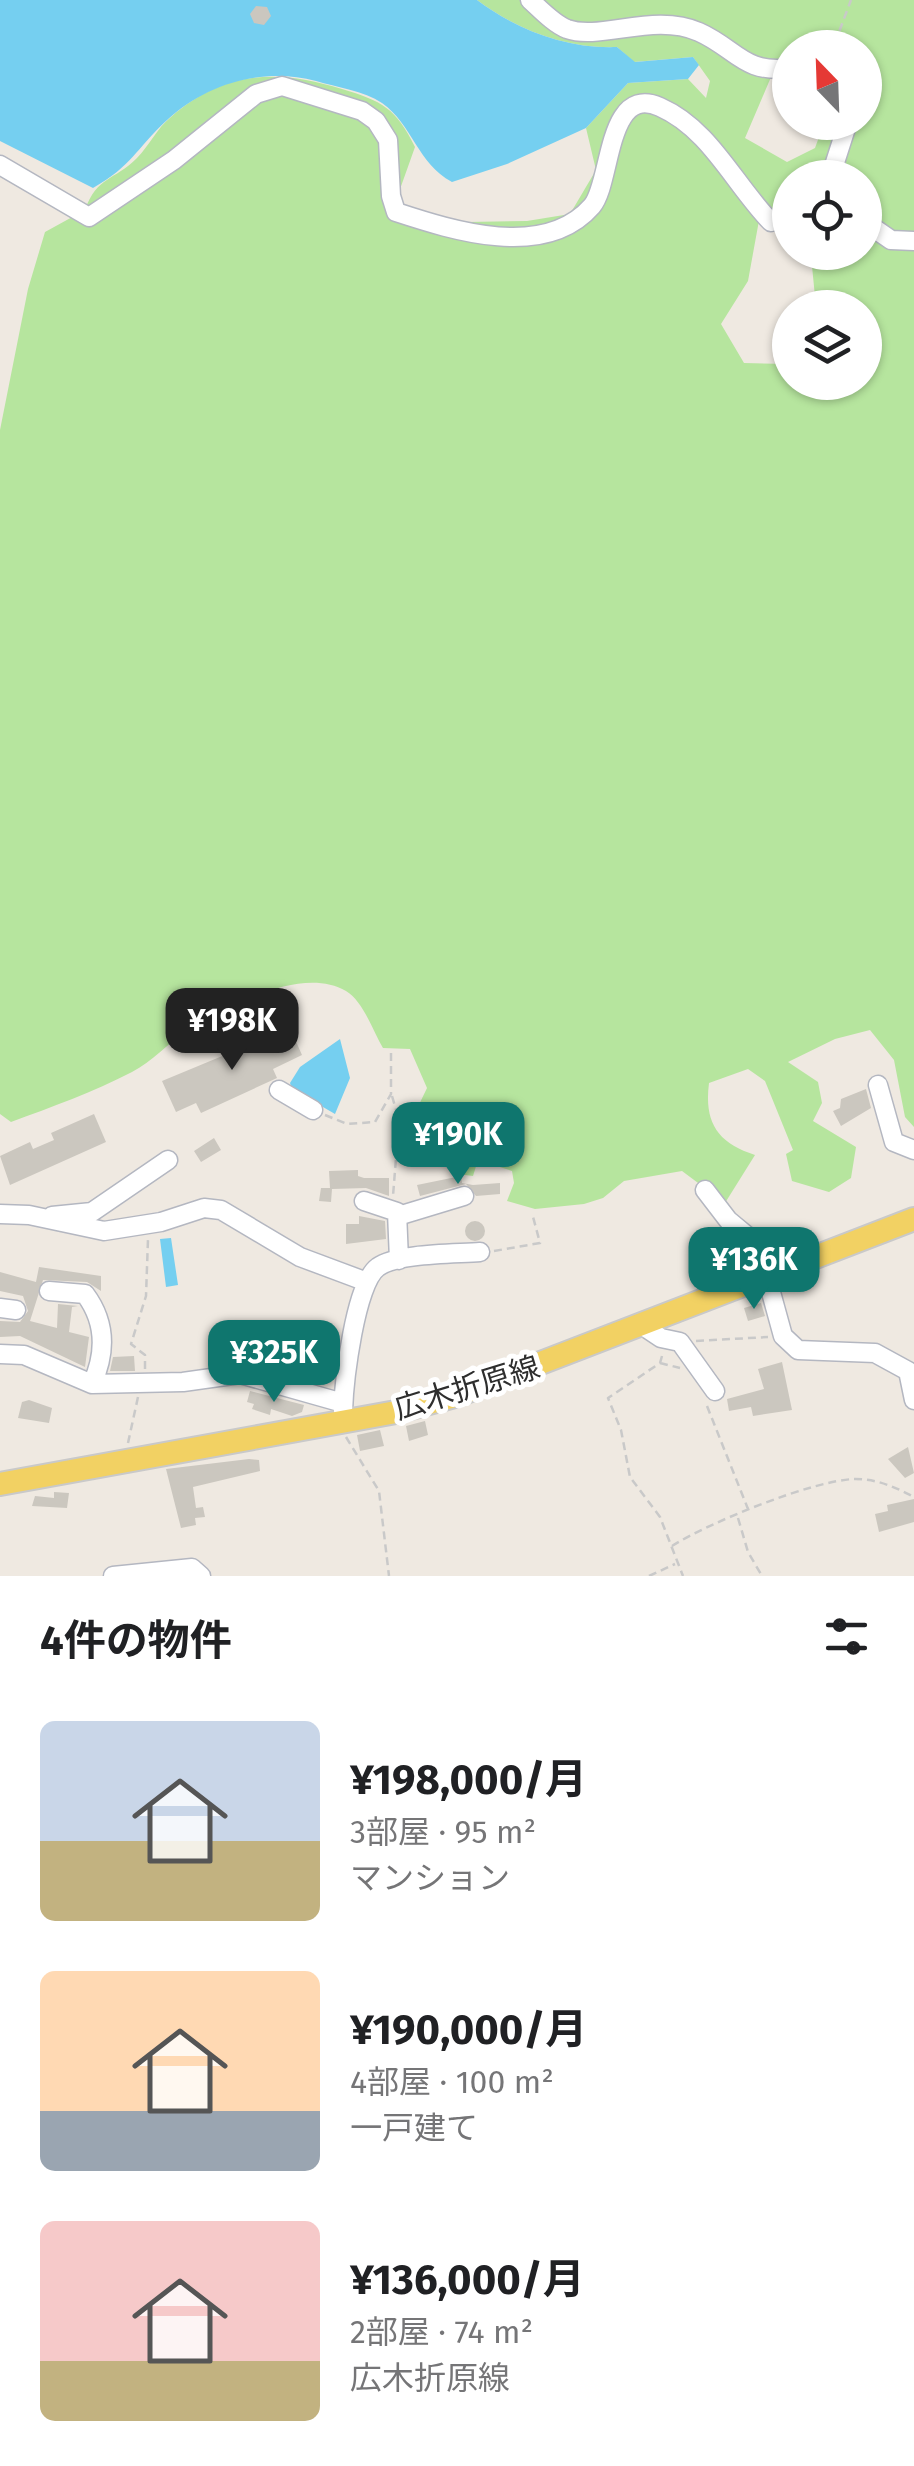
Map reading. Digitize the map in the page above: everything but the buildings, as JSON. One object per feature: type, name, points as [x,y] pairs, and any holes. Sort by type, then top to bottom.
[{"type":"main road","name":"広木折原線","points":[[0,1484],[124,1462],[343,1412],[455,1396],[914,1220]]},
{"type":"street","points":[[530,0],[566,28],[588,31],[640,23],[697,31],[765,72],[772,71]]},
{"type":"street","points":[[0,166],[89,217],[158,171],[256,94],[282,86],[362,111],[376,120],[388,140],[391,196],[396,212],[534,238],[557,231],[594,205],[606,180],[612,132],[634,107],[646,104],[660,107],[715,150],[772,222]]},
{"type":"street","points":[[882,234],[891,240],[914,241]]},
{"type":"street","points":[[878,1084],[894,1142],[914,1150]]},
{"type":"street","points":[[279,1090],[313,1110]]},
{"type":"street","points":[[41,1217],[92,1212],[168,1160]]},
{"type":"street","points":[[705,1190],[728,1220],[758,1245],[783,1336],[798,1350],[875,1353],[912,1383]]},
{"type":"street","points":[[364,1200],[396,1212],[464,1196]]},
{"type":"street","points":[[0,1214],[41,1217],[104,1231],[204,1208],[221,1210],[300,1257],[367,1282]]},
{"type":"street","points":[[396,1212],[398,1260]]},
{"type":"street","points":[[0,1354],[24,1355],[92,1384],[142,1384],[240,1374],[343,1412],[355,1324],[367,1282],[376,1268],[398,1260],[480,1252]]},
{"type":"street","points":[[50,1291],[85,1294],[97,1316],[103,1347],[92,1384]]},
{"type":"street","points":[[643,1326],[675,1342],[700,1375],[710,1396]]},
{"type":"street","points":[[112,1576],[179,1568],[192,1568],[200,1576]]},
{"type":"path","points":[[840,30],[850,0]]},
{"type":"path","points":[[391,1051],[391,1094],[399,1120],[396,1212]]},
{"type":"path","points":[[313,1110],[338,1122],[365,1124],[382,1115],[391,1094]]},
{"type":"path","points":[[480,1252],[540,1243],[532,1213]]},
{"type":"path","points":[[124,1462],[146,1360],[134,1349],[131,1337],[146,1296],[152,1223]]},
{"type":"path","points":[[683,1576],[660,1518],[630,1476],[621,1430],[608,1398],[660,1363],[675,1342],[783,1336]]},
{"type":"path","points":[[660,1363],[690,1372]]},
{"type":"path","points":[[710,1396],[748,1510]]},
{"type":"path","points":[[343,1412],[351,1451],[378,1491],[389,1576]]},
{"type":"path","points":[[670,1547],[748,1510],[850,1479],[890,1485],[914,1498]]},
{"type":"path","points":[[738,1515],[748,1552],[762,1576]]},
{"type":"path","points":[[649,1576],[676,1563]]},
{"type":"green space","points":[[477,0],[914,0],[914,1127],[905,1117],[894,1060],[870,1030],[835,1039],[788,1062],[818,1082],[822,1103],[813,1121],[856,1147],[851,1178],[829,1192],[792,1181],[786,1154],[793,1150],[765,1081],[748,1069],[709,1083],[709,1109],[716,1129],[731,1144],[755,1155],[725,1203],[682,1171],[624,1181],[603,1198],[584,1204],[535,1209],[507,1201],[514,1183],[512,1171],[478,1160],[473,1176],[457,1174],[454,1164],[423,1166],[403,1132],[404,1120],[415,1113],[427,1088],[410,1049],[383,1048],[358,1002],[346,991],[328,984],[308,983],[264,992],[243,1001],[203,1021],[139,1068],[11,1122],[0,1114],[0,430],[28,289],[45,232],[85,210],[95,191],[137,158],[166,121],[191,101],[232,82],[296,78],[368,98],[386,108],[401,123],[415,147],[394,206],[409,223],[527,221],[570,214],[596,170],[586,128],[628,83],[688,79],[706,98],[710,81],[693,57],[634,62],[617,47],[580,45],[526,29]]},
{"type":"water","points":[[0,0],[477,0],[543,36],[580,45],[617,47],[635,62],[693,57],[699,65],[688,79],[628,83],[586,128],[507,164],[452,182],[431,165],[401,122],[375,99],[296,77],[256,77],[218,88],[182,108],[126,164],[93,188],[0,141]]},
{"type":"water","points":[[340,1039],[350,1078],[335,1114],[292,1089],[290,1083],[300,1067]]},
{"type":"water","points":[[171,1238],[178,1285],[166,1287],[160,1239]]}]
